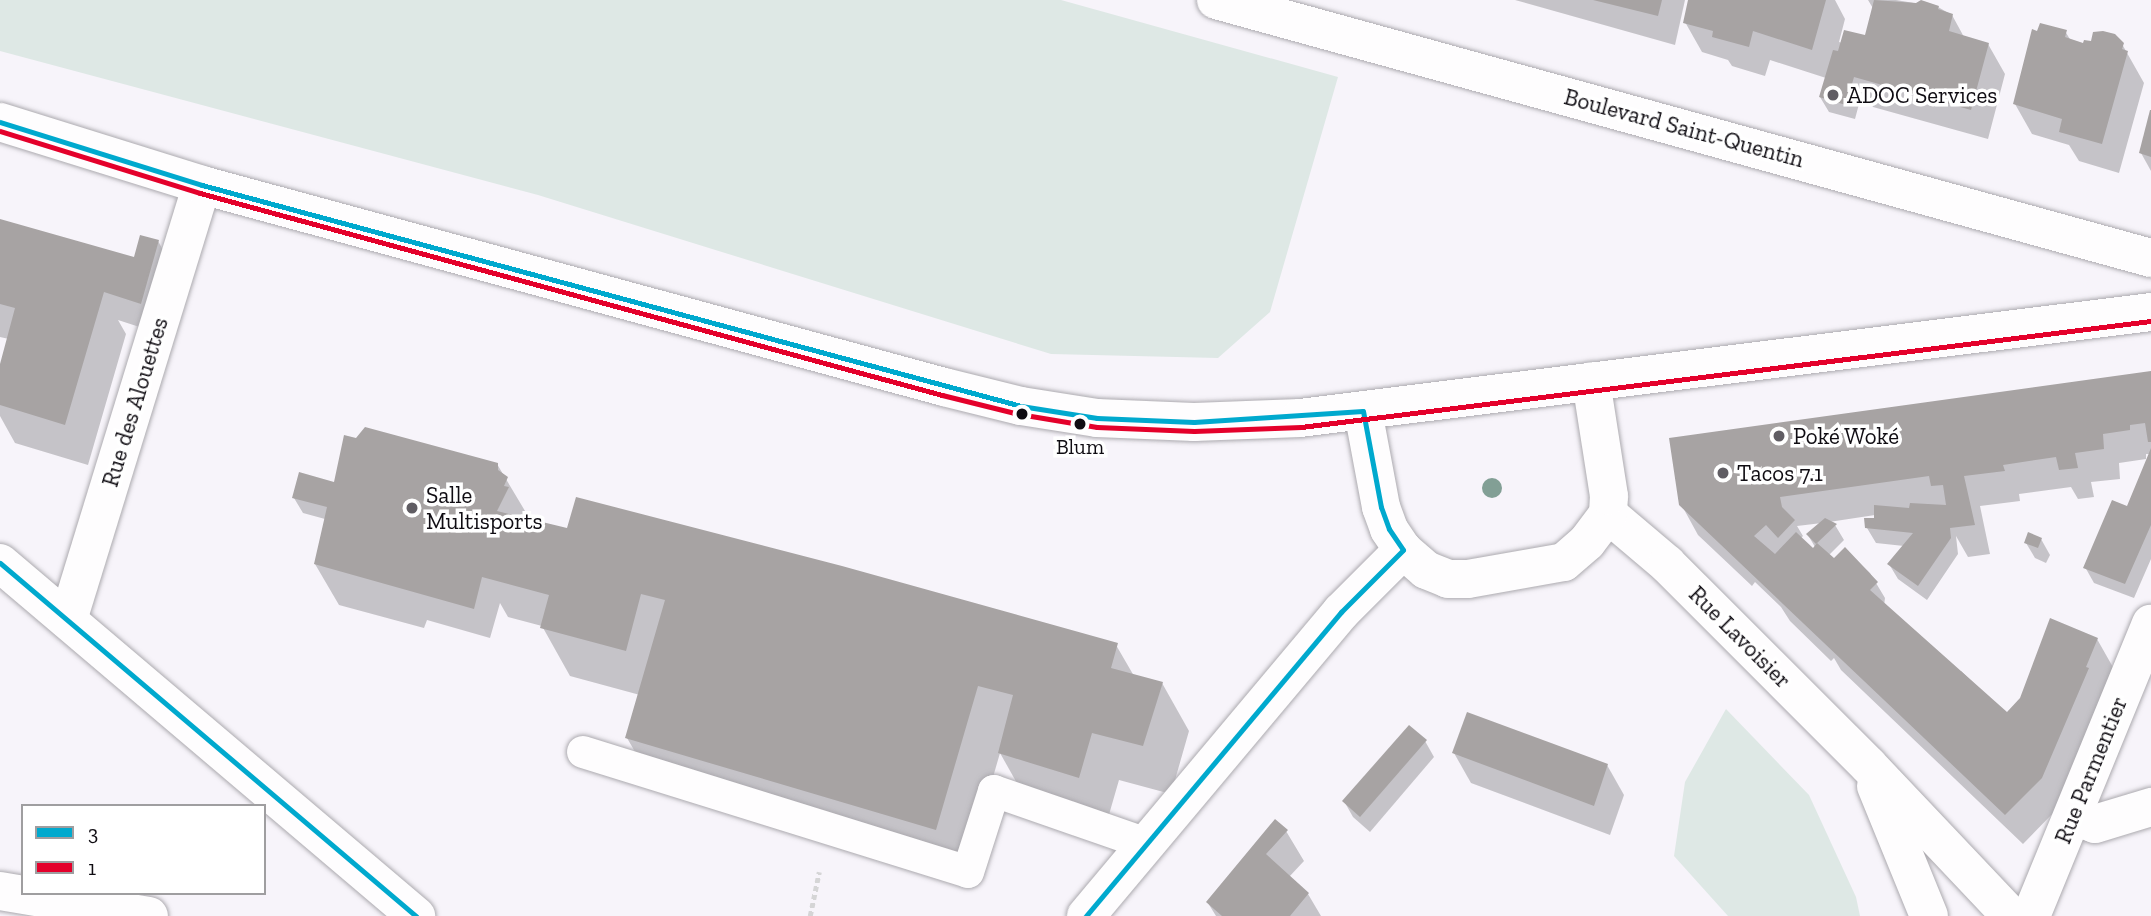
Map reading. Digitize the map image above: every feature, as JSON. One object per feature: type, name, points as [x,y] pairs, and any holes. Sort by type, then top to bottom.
[{"type":"street","name":"Boulevard Saint-Quentin","points":[[1216,0],[2151,258]]},
{"type":"street","points":[[0,122],[202,185],[1021,406],[1097,418],[1194,422],[1300,418],[2151,312]]},
{"type":"street","name":"Rue des Alouettes","points":[[68,620],[202,185]]},
{"type":"street","points":[[1363,411],[1381,507],[1389,529],[1403,550],[1426,570],[1448,579],[1468,579],[1564,562],[1599,529],[1608,514],[1609,496],[1591,381]]},
{"type":"street","name":"Rue Lavoisier","points":[[1608,514],[1667,564],[1868,765],[2011,916]]},
{"type":"street","points":[[1086,916],[1341,612],[1403,550]]},
{"type":"street","points":[[0,563],[416,916]]},
{"type":"street","name":"Rue Parmentier","points":[[2031,916],[2151,624]]},
{"type":"street","name":"Rue Lavoisier","points":[[1868,765],[1929,916]]},
{"type":"street","points":[[2074,816],[2095,824],[2151,807]]},
{"type":"street","points":[[0,891],[21,895]]},
{"type":"street","points":[[24,895],[149,916]]},
{"type":"lane","points":[[583,752],[968,872],[993,791],[1147,844]]},
{"type":"shaded area","points":[[0,0],[1061,0],[1338,77],[1270,312],[1218,358],[1051,354],[538,195],[0,51]]},
{"type":"shaded area","points":[[1726,709],[1809,795],[1856,897],[1860,916],[1728,916],[1674,856],[1685,782]]},
{"type":"building","points":[[1593,0],[1662,0],[1658,16]]},
{"type":"building","points":[[1688,0],[1826,0],[1812,50],[1753,31],[1749,47],[1712,37],[1713,31],[1683,23]]},
{"type":"building","points":[[1874,0],[1916,3],[1921,0],[1939,6],[1938,9],[1953,14],[1949,31],[1989,43],[1971,110],[1854,77],[1846,105],[1819,97],[1833,50],[1838,51],[1844,30],[1865,35]]},
{"type":"building","points":[[2040,23],[2067,30],[2065,37],[2083,43],[2084,40],[2091,41],[2093,32],[2103,31],[2115,34],[2124,43],[2122,49],[2128,51],[2102,144],[2059,132],[2062,119],[2013,104],[2032,29],[2037,31]]},
{"type":"building","points":[[2151,110],[2151,157],[2139,153]]},
{"type":"building","points":[[0,219],[134,257],[140,235],[159,240],[141,304],[104,292],[65,425],[0,405],[0,364],[15,308],[0,304]]},
{"type":"building","points":[[2151,371],[2151,442],[2148,442],[2145,423],[2130,425],[2130,430],[2103,434],[2104,449],[2075,453],[2078,468],[2059,470],[2056,457],[2003,465],[2005,471],[1964,476],[1975,525],[1950,528],[1951,538],[1918,586],[1887,564],[1913,533],[1865,528],[1864,518],[1874,518],[1874,505],[1909,508],[1910,503],[1946,505],[1943,485],[1931,486],[1929,476],[1780,497],[1782,507],[1795,520],[1778,538],[1766,525],[1754,536],[1775,554],[1796,532],[1813,548],[1817,543],[1834,558],[1845,547],[1878,582],[1870,590],[2007,712],[2020,698],[2050,618],[2098,638],[2086,667],[2089,668],[2042,778],[2005,815],[1679,505],[1669,438]]},
{"type":"building","points":[[365,427],[498,463],[498,470],[508,477],[504,486],[509,487],[497,511],[567,528],[576,497],[842,566],[1118,643],[1111,668],[1163,682],[1143,746],[1092,733],[1079,778],[998,753],[1013,695],[978,686],[936,830],[625,738],[665,600],[641,594],[626,651],[540,628],[549,595],[482,577],[474,609],[314,564],[327,507],[292,498],[299,472],[334,482],[344,435],[356,438]]},
{"type":"building","points":[[2151,448],[2151,525],[2125,584],[2083,568],[2112,500],[2127,506]]},
{"type":"building","points":[[1825,518],[1837,524],[1816,544],[1806,534]]},
{"type":"building","points":[[2028,532],[2042,538],[2038,548],[2024,543]]},
{"type":"building","points":[[1467,712],[1608,764],[1594,806],[1452,753]]},
{"type":"building","points":[[1409,725],[1427,740],[1360,817],[1342,801]]},
{"type":"building","points":[[1275,819],[1288,830],[1266,854],[1309,893],[1290,916],[1222,916],[1206,902]]},
{"type":"transit line","name":"3","points":[[0,122],[202,185],[1021,406],[1097,418],[1194,422],[1363,411],[1381,507],[1389,529],[1403,550],[1341,612],[1086,916]]},
{"type":"transit line","name":"1","points":[[0,131],[200,193],[942,395],[1019,414],[1097,427],[1194,431],[1301,427],[2151,321]]},
{"type":"transit line","name":"3","points":[[0,563],[416,916]]},
{"type":"place","name":"ADOC Services","points":[[1833,95]]},
{"type":"place","name":"Blum","points":[[1080,424]]},
{"type":"place","name":"Poké Woké","points":[[1779,436]]},
{"type":"place","name":"Tacos 7.1","points":[[1723,473]]},
{"type":"place","name":"Salle Multisports","points":[[412,508]]}]
